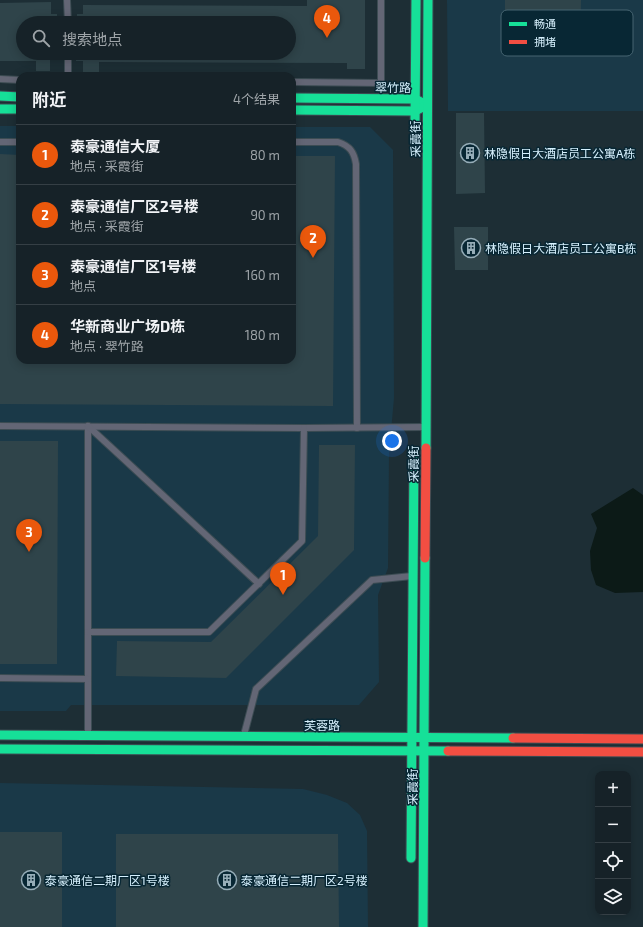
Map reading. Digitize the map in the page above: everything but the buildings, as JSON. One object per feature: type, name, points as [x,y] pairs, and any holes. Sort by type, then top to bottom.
[{"type":"street","name":"采霞街","points":[[415,134],[416,0]]},
{"type":"street","name":"采霞街","points":[[422,927],[426,575],[425,428],[428,0]]},
{"type":"street","points":[[0,96],[16,97]]},
{"type":"street","name":"翠竹路","points":[[296,98],[415,99],[427,105]]},
{"type":"street","name":"翠竹路","points":[[296,110],[415,111],[427,105]]},
{"type":"street","points":[[0,109],[16,109]]},
{"type":"street","name":"采霞街","points":[[411,866],[414,431]]},
{"type":"street","name":"芙蓉路","points":[[0,735],[643,739]]},
{"type":"street","name":"芙蓉路","points":[[0,748],[643,752]]},
{"type":"lane","points":[[68,0],[68,16]]},
{"type":"lane","points":[[296,82],[381,83],[381,0]]},
{"type":"lane","points":[[68,60],[68,72]]},
{"type":"lane","points":[[0,79],[16,80]]},
{"type":"lane","points":[[0,142],[16,142]]},
{"type":"lane","points":[[296,142],[338,142],[345,144],[351,149],[355,157],[357,428]]},
{"type":"lane","points":[[0,426],[357,428],[414,431],[425,428]]},
{"type":"lane","points":[[88,426],[259,584]]},
{"type":"lane","points":[[88,426],[88,736]]},
{"type":"lane","points":[[88,632],[209,632],[302,541],[304,428]]},
{"type":"lane","points":[[244,737],[256,690],[372,580],[426,575]]},
{"type":"lane","points":[[0,678],[88,679]]},
{"type":"shaded area","points":[[447,0],[643,0],[643,111],[448,111]]},
{"type":"shaded area","points":[[0,126],[16,126],[16,364],[296,364],[296,127],[370,127],[393,150],[394,398],[389,454],[388,568],[378,595],[379,682],[359,705],[71,705],[66,711],[0,711]]},
{"type":"shaded area","points":[[633,488],[643,495],[643,592],[615,593],[596,585],[591,570],[590,551],[597,528],[591,514]]},
{"type":"shaded area","points":[[0,783],[303,789],[327,795],[347,803],[360,815],[367,831],[368,927],[0,927]]},
{"type":"traffic: fast","points":[[415,126],[416,0]]},
{"type":"traffic: fast","points":[[426,448],[428,0]]},
{"type":"traffic: fast","points":[[0,96],[16,97]]},
{"type":"traffic: fast","points":[[296,98],[415,99],[425,104]]},
{"type":"traffic: fast","points":[[296,110],[415,111],[425,106]]},
{"type":"traffic: fast","points":[[0,109],[16,109]]},
{"type":"traffic: fast","points":[[411,858],[414,454]]},
{"type":"traffic: fast","points":[[423,927],[425,558]]},
{"type":"traffic: fast","points":[[0,735],[513,738]]},
{"type":"traffic: fast","points":[[0,749],[448,751]]},
{"type":"traffic: jam","points":[[425,558],[426,448]]},
{"type":"traffic: jam","points":[[513,738],[643,739]]},
{"type":"traffic: jam","points":[[448,751],[643,752]]},
{"type":"place","name":"华新商业广场D栋","points":[[327,38]]},
{"type":"place","name":"林隐假日大酒店员工公寓A栋","points":[[470,153]]},
{"type":"place","name":"林隐假日大酒店员工公寓B栋","points":[[471,248]]},
{"type":"place","name":"泰豪通信厂区2号楼","points":[[313,258]]},
{"type":"place","name":"泰豪通信厂区1号楼","points":[[29,552]]},
{"type":"place","name":"泰豪通信大厦","points":[[283,595]]},
{"type":"place","name":"泰豪通信二期厂区1号楼","points":[[31,880]]},
{"type":"place","name":"泰豪通信二期厂区2号楼","points":[[227,880]]}]
